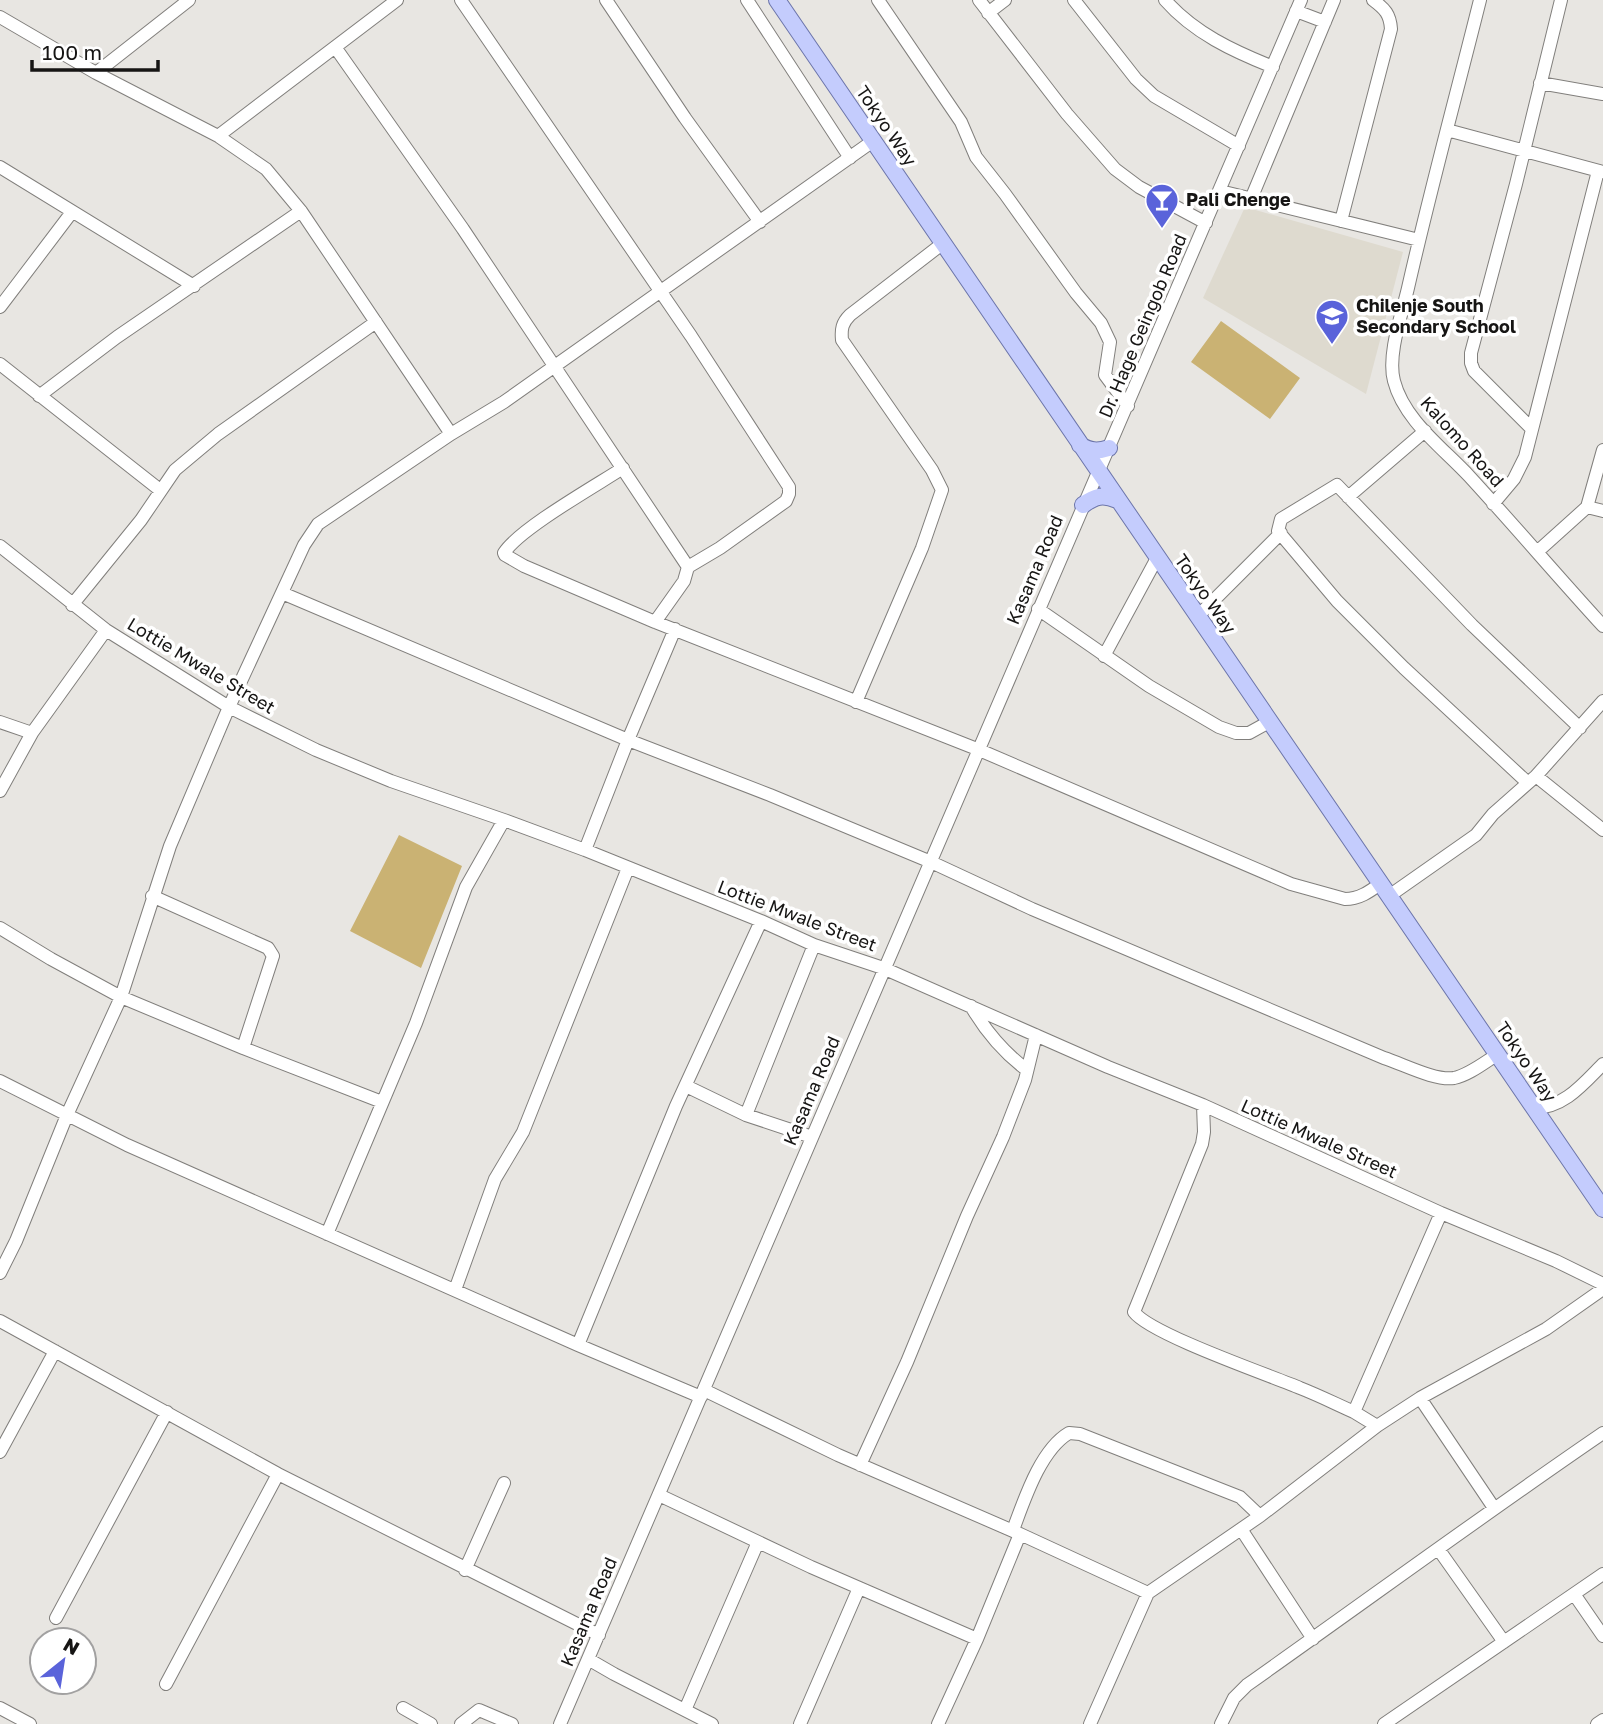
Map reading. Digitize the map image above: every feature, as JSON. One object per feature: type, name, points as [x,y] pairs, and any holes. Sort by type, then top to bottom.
[{"type":"main road","name":"Tokyo Way","points":[[777,0],[1603,1209]]},
{"type":"main road","points":[[1080,445],[1099,452],[1109,448]]},
{"type":"main road","points":[[1083,505],[1093,497],[1105,495],[1117,500]]},
{"type":"street","points":[[96,73],[189,0]]},
{"type":"street","points":[[218,136],[397,0]]},
{"type":"street","points":[[461,0],[660,291],[789,487],[786,501],[720,548],[688,567],[684,581],[655,622]]},
{"type":"street","points":[[606,0],[760,222]]},
{"type":"street","points":[[747,0],[850,158]]},
{"type":"street","points":[[878,0],[961,122],[976,157],[1101,323],[1110,342],[1105,374],[1128,406]]},
{"type":"street","points":[[979,0],[1067,114],[1115,169],[1139,187],[1206,223]]},
{"type":"street","points":[[988,13],[1005,0]]},
{"type":"street","points":[[1074,0],[1136,79],[1154,96],[1239,146]]},
{"type":"street","points":[[1166,0],[1186,20],[1211,38],[1273,67]]},
{"type":"street","points":[[1251,199],[1334,0]]},
{"type":"street","points":[[1341,221],[1391,29],[1391,17],[1373,0]]},
{"type":"street","name":"Kalomo Road","points":[[1480,0],[1419,240],[1392,361],[1394,382],[1407,408],[1425,431],[1603,626]]},
{"type":"street","points":[[1532,429],[1474,371],[1471,363],[1473,344],[1500,249],[1560,0]]},
{"type":"street","points":[[1299,5],[1325,22]]},
{"type":"street","name":"Dr. Hage Geingob Road","points":[[1098,472],[1299,5]]},
{"type":"street","points":[[0,16],[96,73],[218,136],[266,169],[302,211],[451,434]]},
{"type":"street","points":[[335,47],[463,229],[688,567]]},
{"type":"street","points":[[1540,83],[1603,94]]},
{"type":"street","points":[[1447,130],[1601,171],[1525,457],[1519,470],[1493,504]]},
{"type":"street","points":[[0,1273],[121,997],[170,846],[229,707],[298,556],[318,524],[451,434],[504,402],[873,141]]},
{"type":"street","points":[[0,167],[194,286]]},
{"type":"street","points":[[1220,191],[1419,240]]},
{"type":"street","points":[[39,396],[117,337],[302,211]]},
{"type":"street","points":[[0,307],[72,212]]},
{"type":"street","points":[[856,702],[922,548],[942,490],[932,470],[842,340],[841,330],[843,321],[850,315],[942,244]]},
{"type":"street","points":[[72,605],[141,520],[175,470],[218,434],[376,322]]},
{"type":"street","points":[[0,364],[160,490]]},
{"type":"street","points":[[1348,497],[1425,431]]},
{"type":"street","points":[[1537,552],[1587,507],[1603,450]]},
{"type":"street","points":[[623,468],[541,522],[509,546],[504,553],[510,560],[523,566],[655,622],[977,749],[1291,884],[1345,899],[1385,890],[1466,843],[1493,814],[1532,780],[1603,701]]},
{"type":"street","name":"Kasama Road","points":[[560,1724],[1098,472]]},
{"type":"street","points":[[1580,728],[1472,625],[1337,485],[1281,519],[1281,533],[1337,601],[1404,667],[1532,780],[1603,830]]},
{"type":"street","points":[[1587,507],[1603,511]]},
{"type":"street","points":[[1198,616],[1281,533]]},
{"type":"street","name":"Lottie Mwale Street","points":[[0,546],[106,630],[229,707],[316,750],[391,781],[585,850],[814,945],[883,968],[1108,1068],[1203,1105],[1441,1213],[1556,1261],[1603,1287]]},
{"type":"street","points":[[1104,656],[1157,558]]},
{"type":"street","points":[[282,593],[628,740],[931,862],[1045,914],[1384,1058],[1438,1077],[1453,1078],[1498,1054]]},
{"type":"street","points":[[1038,609],[1104,656],[1219,727],[1236,733],[1249,733],[1269,722]]},
{"type":"street","points":[[585,850],[675,629]]},
{"type":"street","points":[[0,790],[32,733],[106,630]]},
{"type":"street","points":[[0,722],[32,733]]},
{"type":"street","points":[[327,1234],[416,1023],[466,887],[504,820]]},
{"type":"street","points":[[455,1290],[495,1179],[523,1132],[628,868]]},
{"type":"street","points":[[152,896],[268,948],[273,956],[243,1048]]},
{"type":"street","points":[[578,1346],[638,1196],[761,921]]},
{"type":"street","points":[[0,928],[121,997],[243,1048],[382,1101]]},
{"type":"street","points":[[746,1115],[814,945]]},
{"type":"street","points":[[971,1006],[984,1028],[1009,1057],[1027,1070]]},
{"type":"street","points":[[859,1465],[907,1362],[967,1216],[1003,1137],[1027,1070],[1036,1035]]},
{"type":"street","points":[[1534,1108],[1546,1108],[1565,1100],[1603,1064]]},
{"type":"street","points":[[0,1081],[127,1145],[578,1346],[702,1394],[1148,1593]]},
{"type":"street","points":[[686,1086],[746,1115],[812,1138]]},
{"type":"street","points":[[1203,1105],[1202,1144],[1134,1312],[1143,1321],[1201,1349],[1303,1389],[1354,1412],[1377,1426]]},
{"type":"street","points":[[1354,1412],[1441,1213]]},
{"type":"street","points":[[1090,1724],[1148,1593],[1260,1516],[1377,1426],[1420,1398],[1546,1329],[1603,1287]]},
{"type":"street","points":[[0,1321],[278,1474],[599,1635]]},
{"type":"street","points":[[0,1452],[55,1351]]},
{"type":"street","points":[[1420,1398],[1494,1508]]},
{"type":"street","points":[[55,1618],[167,1412]]},
{"type":"street","points":[[938,1724],[977,1639],[1031,1485],[1054,1447],[1069,1433],[1080,1434],[1240,1497],[1260,1516]]},
{"type":"street","points":[[1222,1724],[1234,1698],[1247,1685],[1603,1433]]},
{"type":"street","points":[[166,1684],[278,1474]]},
{"type":"street","points":[[465,1570],[504,1483]]},
{"type":"street","points":[[659,1495],[859,1588],[977,1639]]},
{"type":"street","points":[[1241,1529],[1313,1639]]},
{"type":"street","points":[[685,1710],[758,1542]]},
{"type":"street","points":[[1439,1550],[1504,1642]]},
{"type":"street","points":[[1386,1723],[1603,1574]]},
{"type":"street","points":[[800,1724],[859,1588]]},
{"type":"street","points":[[1574,1594],[1603,1636]]},
{"type":"street","points":[[588,1659],[712,1724]]},
{"type":"street","points":[[0,1708],[30,1724]]},
{"type":"street","points":[[403,1708],[431,1724]]},
{"type":"street","points":[[461,1724],[479,1710],[512,1724]]},
{"type":"street","points":[[1597,1724],[1603,1720]]},
{"type":"shaded area","name":"Chilenje South Secondary School","points":[[1245,207],[1403,252],[1366,394],[1203,298]]},
{"type":"shaded area","points":[[1221,321],[1300,378],[1270,419],[1191,362]]},
{"type":"shaded area","points":[[399,835],[462,866],[421,968],[350,931]]},
{"type":"place","name":"Pali Chenge","points":[[1162,230]]},
{"type":"place","name":"Chilenje South Secondary School","points":[[1332,346]]}]
